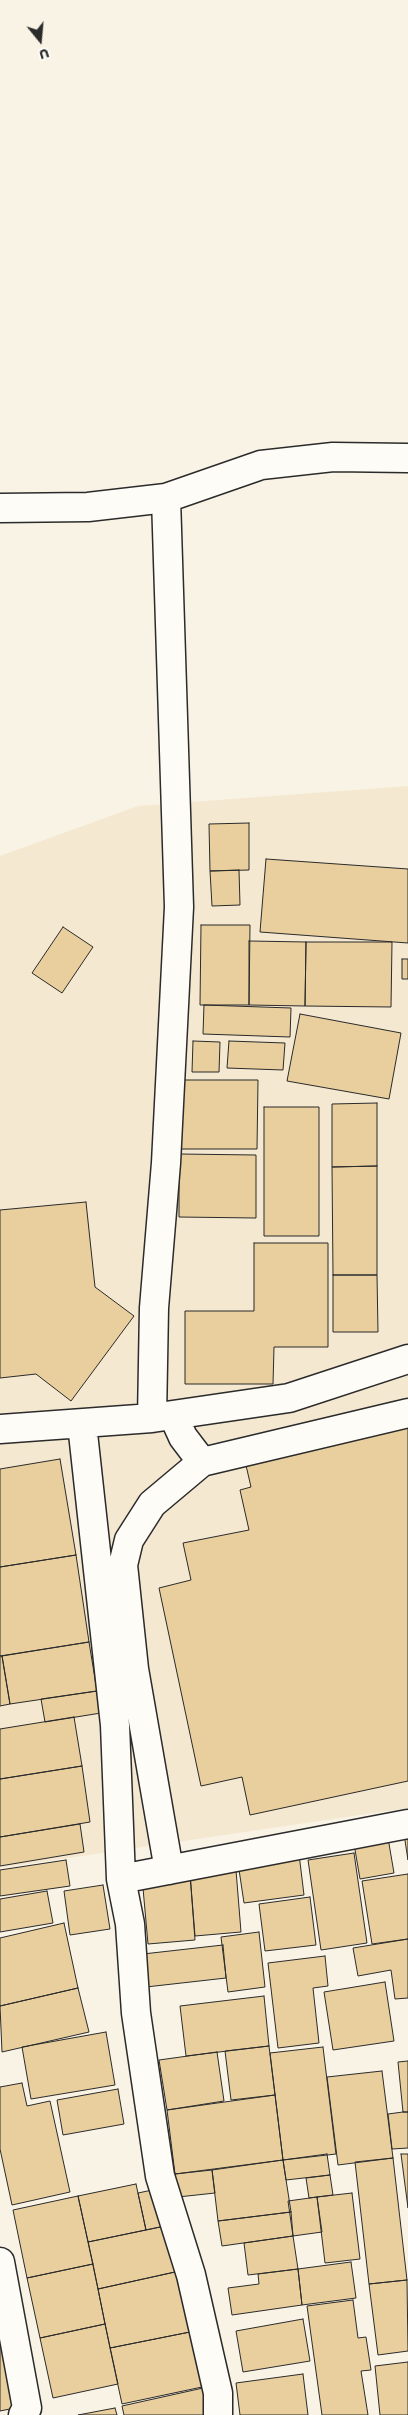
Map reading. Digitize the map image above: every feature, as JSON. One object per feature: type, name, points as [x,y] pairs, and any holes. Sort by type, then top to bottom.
[{"type":"street","points":[[0,508],[88,507],[166,498],[261,465],[333,457],[408,458]]},
{"type":"street","points":[[166,498],[179,907],[166,1163],[154,1308],[162,1416],[182,1436],[202,1462]]},
{"type":"street","points":[[0,1429],[82,1424],[162,1416],[289,1398],[408,1359]]},
{"type":"street","points":[[168,1870],[134,1669],[123,1565],[129,1540],[152,1504],[202,1462],[408,1413]]},
{"type":"street","points":[[82,1424],[115,1725],[122,1879],[130,1924],[136,2013],[160,2176],[190,2275],[218,2393],[218,2415]]},
{"type":"street","points":[[122,1879],[408,1824]]},
{"type":"street","points":[[0,2262],[27,2408],[23,2415]]},
{"type":"shaded area","points":[[408,786],[408,1808],[0,1868],[0,856],[138,806]]},
{"type":"building","points":[[249,823],[249,870],[210,871],[209,824]]},
{"type":"building","points":[[266,859],[408,869],[408,943],[260,932]]},
{"type":"building","points":[[239,870],[240,905],[212,906],[210,871]]},
{"type":"building","points":[[201,925],[250,925],[249,1005],[200,1005]]},
{"type":"building","points":[[63,927],[93,947],[62,993],[32,973]]},
{"type":"building","points":[[249,941],[306,942],[305,1006],[249,1005]]},
{"type":"building","points":[[306,942],[392,942],[391,1007],[305,1006]]},
{"type":"building","points":[[402,959],[408,959],[408,979],[402,979]]},
{"type":"building","points":[[204,1005],[291,1008],[290,1037],[203,1034]]},
{"type":"building","points":[[300,1014],[401,1033],[389,1099],[287,1081]]},
{"type":"building","points":[[193,1041],[220,1042],[219,1072],[192,1072]]},
{"type":"building","points":[[229,1041],[285,1043],[283,1070],[227,1068]]},
{"type":"building","points":[[180,1080],[258,1080],[257,1149],[180,1149]]},
{"type":"building","points":[[377,1103],[377,1166],[332,1167],[332,1104]]},
{"type":"building","points":[[264,1107],[319,1107],[319,1236],[264,1236]]},
{"type":"building","points":[[179,1154],[256,1155],[256,1218],[179,1217]]},
{"type":"building","points":[[377,1166],[377,1275],[333,1275],[332,1167]]},
{"type":"building","points":[[86,1202],[95,1287],[134,1316],[71,1401],[36,1374],[0,1378],[0,1210]]},
{"type":"building","points":[[254,1243],[328,1243],[328,1347],[274,1347],[273,1384],[185,1384],[185,1311],[254,1311]]},
{"type":"building","points":[[333,1275],[377,1275],[378,1332],[333,1332]]},
{"type":"building","points":[[408,1418],[408,1781],[250,1815],[242,1777],[201,1786],[159,1588],[191,1580],[183,1543],[249,1530],[240,1490],[251,1487],[245,1461]]},
{"type":"building","points":[[60,1459],[76,1555],[0,1567],[0,1469]]},
{"type":"building","points":[[76,1555],[89,1642],[0,1656],[0,1567]]},
{"type":"building","points":[[89,1642],[97,1691],[10,1704],[2,1656]]},
{"type":"building","points":[[0,1656],[2,1656],[10,1704],[0,1706]]},
{"type":"building","points":[[97,1691],[101,1713],[45,1722],[41,1699]]},
{"type":"building","points":[[74,1717],[82,1766],[0,1779],[0,1729]]},
{"type":"building","points":[[82,1766],[90,1822],[0,1837],[0,1779]]},
{"type":"building","points":[[80,1824],[84,1852],[0,1866],[0,1837]]},
{"type":"building","points":[[387,1832],[394,1873],[360,1879],[353,1838]]},
{"type":"building","points":[[404,1834],[408,1834],[408,1860]]},
{"type":"building","points":[[354,1853],[367,1943],[321,1950],[308,1860]]},
{"type":"building","points":[[299,1854],[304,1895],[244,1903],[238,1863]]},
{"type":"building","points":[[66,1860],[70,1886],[0,1896],[0,1870]]},
{"type":"building","points":[[236,1870],[241,1932],[195,1936],[190,1874]]},
{"type":"building","points":[[190,1874],[195,1940],[148,1944],[142,1877]]},
{"type":"building","points":[[408,1874],[408,1939],[372,1944],[362,1881]]},
{"type":"building","points":[[103,1885],[110,1929],[70,1935],[64,1891]]},
{"type":"building","points":[[47,1891],[53,1923],[0,1932],[0,1899]]},
{"type":"building","points":[[310,1897],[316,1945],[265,1951],[259,1904]]},
{"type":"building","points":[[64,1923],[78,1988],[0,2006],[0,1938]]},
{"type":"building","points":[[259,1932],[265,1987],[228,1992],[221,1937]]},
{"type":"building","points":[[408,1939],[408,1998],[395,1999],[391,1970],[358,1976],[353,1948]]},
{"type":"building","points":[[223,1945],[226,1978],[146,1987],[143,1954]]},
{"type":"building","points":[[325,1956],[328,1986],[313,1988],[319,2043],[278,2048],[268,1963]]},
{"type":"building","points":[[385,1982],[394,2041],[333,2050],[324,1992]]},
{"type":"building","points":[[78,1988],[89,2032],[2,2052],[0,2006]]},
{"type":"building","points":[[264,1996],[269,2046],[186,2056],[180,2006]]},
{"type":"building","points":[[106,2032],[115,2085],[31,2099],[22,2047]]},
{"type":"building","points":[[269,2046],[275,2095],[231,2100],[225,2051]]},
{"type":"building","points":[[323,2047],[336,2154],[283,2160],[270,2053]]},
{"type":"building","points":[[217,2052],[224,2101],[167,2110],[159,2060]]},
{"type":"building","points":[[408,2061],[408,2112],[403,2112],[398,2062]]},
{"type":"building","points":[[382,2071],[393,2158],[338,2165],[327,2077]]},
{"type":"building","points":[[22,2083],[27,2106],[50,2101],[70,2192],[12,2205],[0,2149],[0,2087]]},
{"type":"building","points":[[118,2089],[124,2124],[63,2135],[57,2100]]},
{"type":"building","points":[[275,2095],[283,2160],[175,2174],[167,2110]]},
{"type":"building","points":[[408,2112],[408,2148],[392,2149],[388,2114]]},
{"type":"building","points":[[327,2154],[330,2175],[286,2180],[283,2160]]},
{"type":"building","points":[[401,2154],[408,2154],[408,2208]]},
{"type":"building","points":[[393,2158],[407,2280],[369,2284],[355,2162]]},
{"type":"building","points":[[283,2160],[291,2212],[218,2221],[212,2170]]},
{"type":"building","points":[[212,2170],[215,2193],[178,2197],[175,2174]]},
{"type":"building","points":[[330,2175],[333,2195],[309,2198],[306,2178]]},
{"type":"building","points":[[136,2184],[146,2230],[88,2242],[78,2196]]},
{"type":"building","points":[[157,2189],[165,2226],[146,2230],[138,2193]]},
{"type":"building","points":[[352,2193],[360,2259],[325,2263],[317,2197]]},
{"type":"building","points":[[78,2196],[93,2264],[27,2278],[13,2210]]},
{"type":"building","points":[[317,2197],[322,2232],[293,2236],[288,2201]]},
{"type":"building","points":[[291,2212],[293,2236],[222,2246],[218,2221]]},
{"type":"building","points":[[165,2226],[175,2272],[98,2289],[88,2242]]},
{"type":"building","points":[[293,2236],[298,2269],[248,2275],[244,2243]]},
{"type":"building","points":[[351,2262],[356,2298],[302,2305],[298,2269]]},
{"type":"building","points":[[93,2264],[105,2324],[40,2338],[27,2278]]},
{"type":"building","points":[[298,2269],[302,2305],[232,2315],[228,2288],[259,2284],[258,2274]]},
{"type":"building","points":[[178,2272],[190,2332],[110,2348],[98,2289]]},
{"type":"building","points":[[407,2280],[408,2351],[378,2355],[369,2284]]},
{"type":"building","points":[[353,2300],[358,2338],[366,2337],[371,2370],[361,2371],[368,2415],[322,2415],[307,2306]]},
{"type":"building","points":[[303,2319],[310,2361],[243,2372],[236,2331]]},
{"type":"building","points":[[105,2324],[118,2384],[53,2398],[40,2338]]},
{"type":"building","points":[[190,2332],[202,2387],[122,2404],[110,2348]]},
{"type":"building","points":[[0,2334],[15,2408],[0,2411]]},
{"type":"building","points":[[408,2362],[408,2415],[380,2415],[375,2366]]},
{"type":"building","points":[[303,2374],[308,2415],[240,2415],[236,2383]]},
{"type":"building","points":[[203,2388],[208,2415],[124,2415],[122,2406]]},
{"type":"building","points":[[115,2408],[117,2415],[78,2415]]}]
